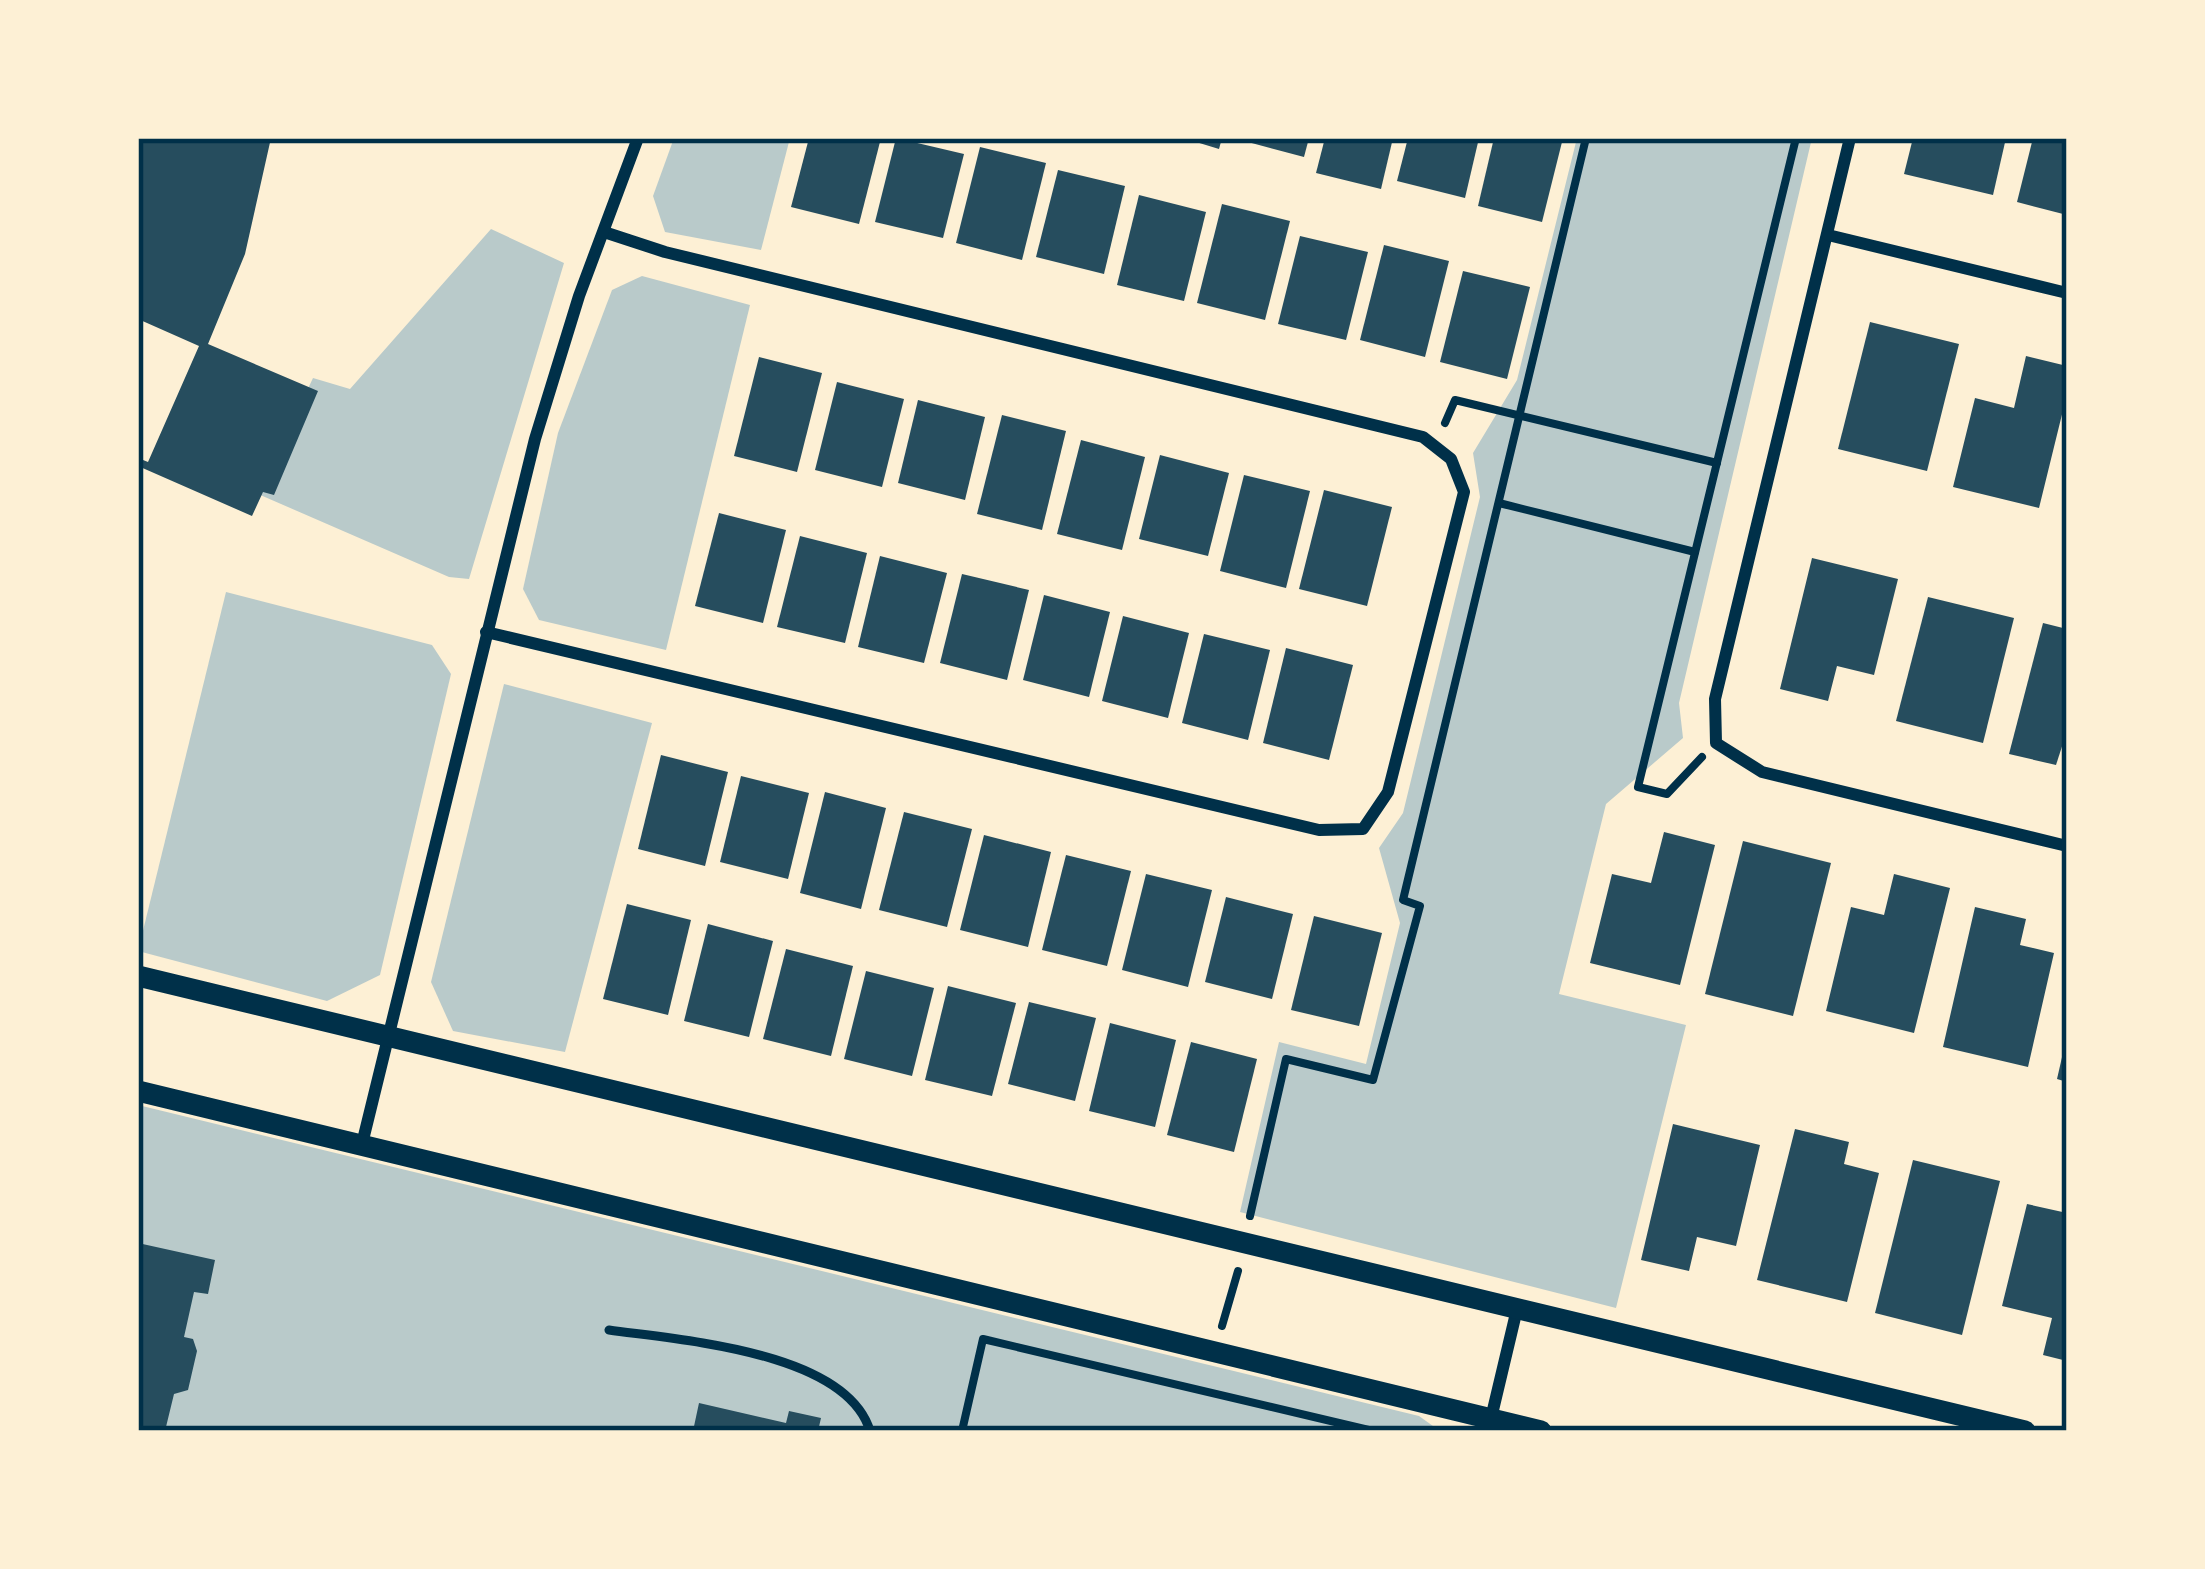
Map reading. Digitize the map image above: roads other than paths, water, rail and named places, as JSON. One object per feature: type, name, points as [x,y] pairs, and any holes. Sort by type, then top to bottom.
[{"type":"street","points":[[362,1144],[535,440],[579,296],[638,138]]},
{"type":"street","points":[[1850,138],[1715,699],[1716,743],[1762,772],[2067,846]]},
{"type":"street","points":[[486,632],[1319,830],[1363,830],[1388,792],[1464,492],[1451,459],[1423,437],[665,252],[604,232]]},
{"type":"street","points":[[1828,236],[2067,293]]},
{"type":"street","points":[[138,976],[2025,1431]]},
{"type":"street","points":[[138,1091],[1489,1424],[1541,1431]]},
{"type":"street","points":[[1489,1424],[1517,1309]]},
{"type":"lane","points":[[609,1330],[717,1345],[785,1364],[847,1395],[870,1431]]}]
